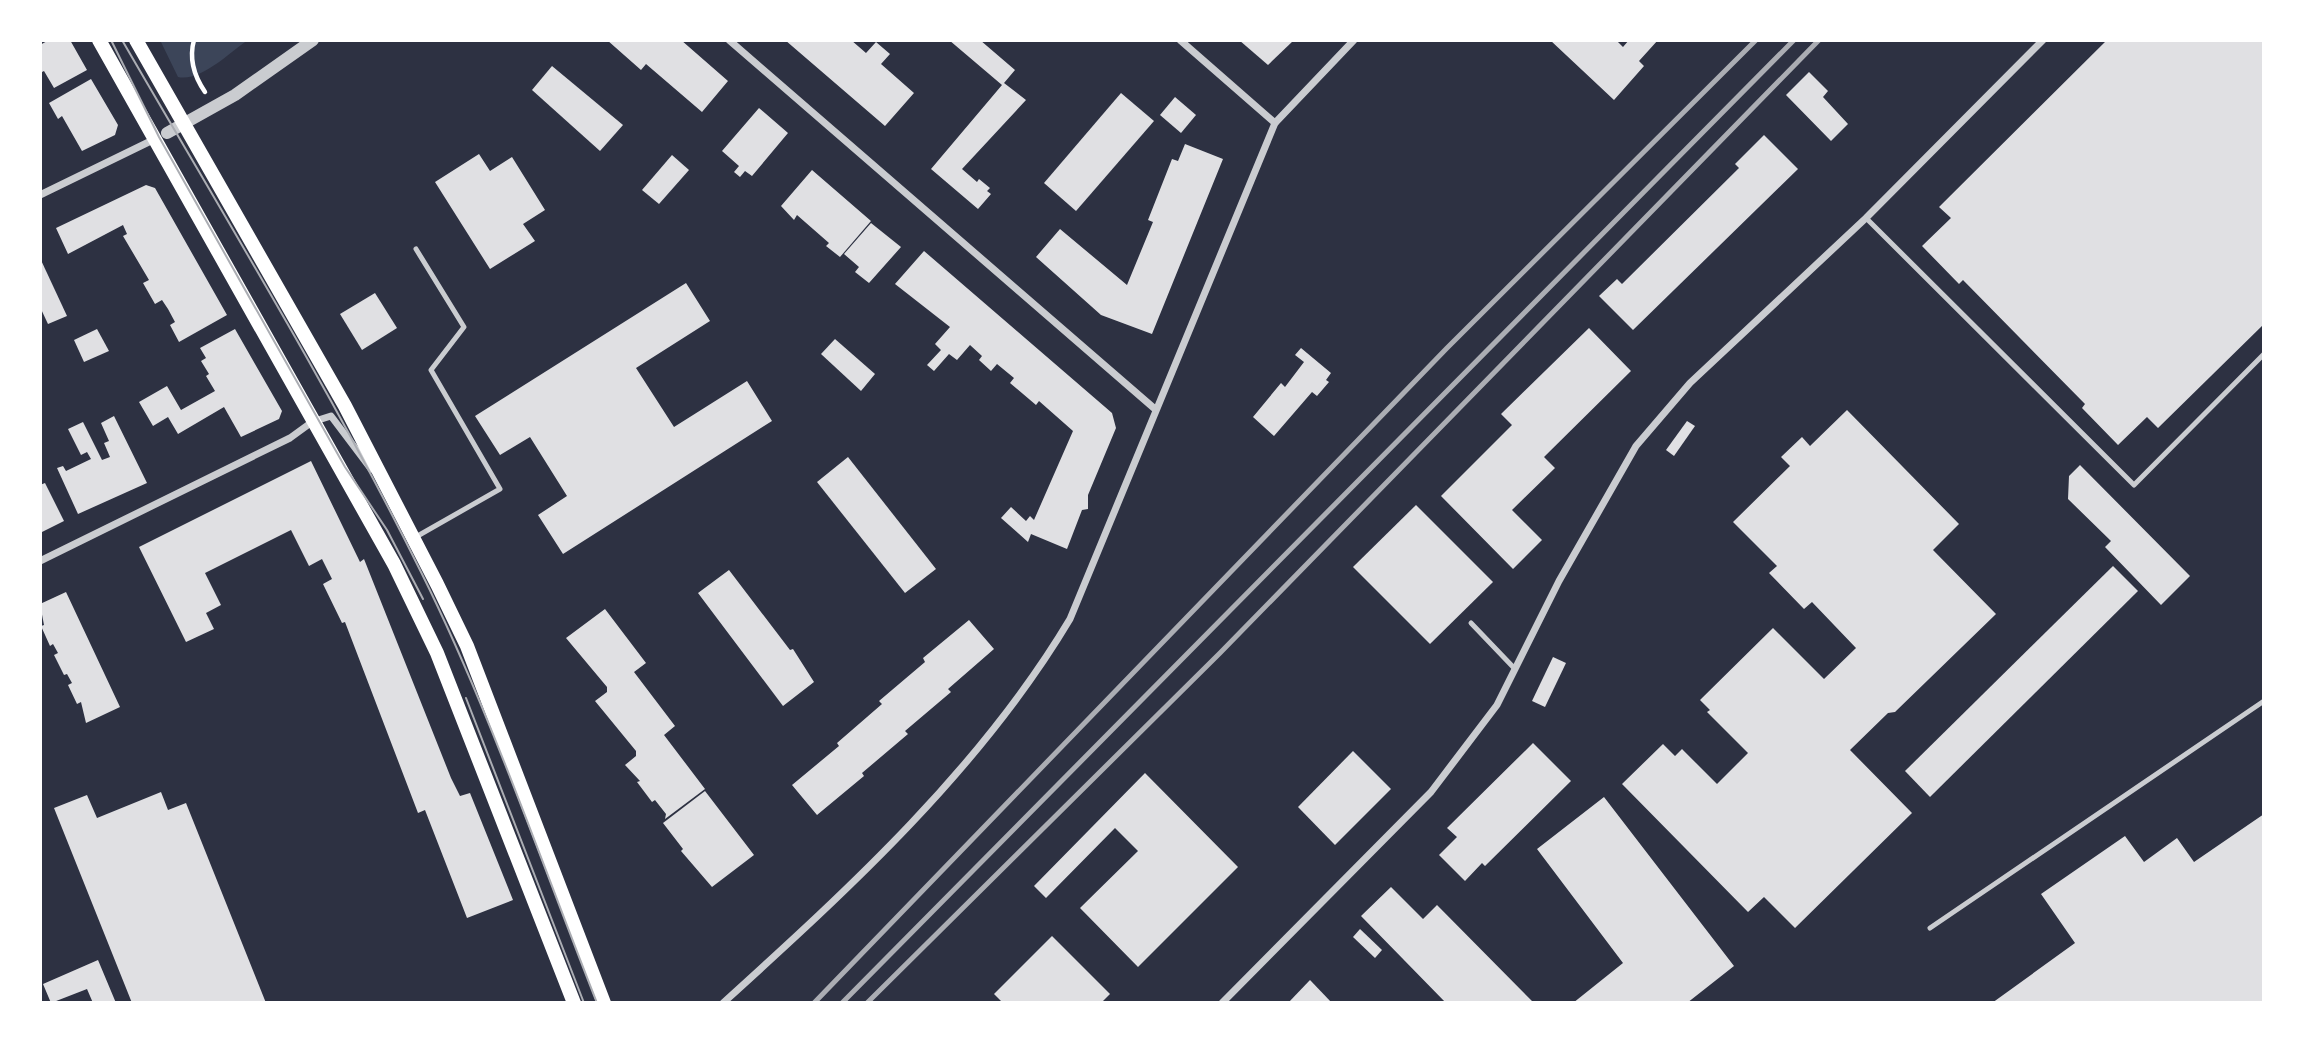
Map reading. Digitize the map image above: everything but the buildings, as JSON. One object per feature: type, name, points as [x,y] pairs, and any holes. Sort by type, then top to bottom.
[{"type":"main road","points":[[99,40],[394,564],[437,653],[574,1003]]},
{"type":"main road","points":[[136,40],[174,129],[345,406],[467,646],[604,1003]]},
{"type":"street","points":[[40,195],[215,107],[313,40]]},
{"type":"street","points":[[729,40],[1155,409]]},
{"type":"street","points":[[1180,40],[1275,123]]},
{"type":"street","points":[[723,1003],[862,875],[999,727],[1070,620],[1275,123],[1354,40]]},
{"type":"street","points":[[1222,1003],[1431,792],[1497,705],[1559,581],[1636,446],[1690,383],[1866,218],[2043,40]]},
{"type":"street","points":[[40,561],[290,438],[312,422],[331,416],[388,489]]},
{"type":"lane","points":[[1866,218],[2134,485],[2264,354]]},
{"type":"lane","points":[[414,538],[500,489],[431,370],[464,327],[416,249]]},
{"type":"lane","points":[[1471,623],[1515,669]]},
{"type":"lane","points":[[1930,928],[2264,701]]},
{"type":"path","points":[[194,40],[191,51],[196,79],[215,107]]},
{"type":"shaded area","points":[[160,40],[248,40],[206,71],[178,77]]},
{"type":"tram line","points":[[111,40],[159,137],[345,467],[387,530],[423,599]]},
{"type":"tram line","points":[[122,40],[314,370],[421,572],[492,731],[597,1003]]},
{"type":"tram line","points":[[466,698],[584,1003]]},
{"type":"railway","points":[[814,1003],[1447,348],[1756,40]]},
{"type":"railway","points":[[842,1003],[1794,40]]},
{"type":"railway","points":[[867,1003],[1220,653],[1819,40]]}]
